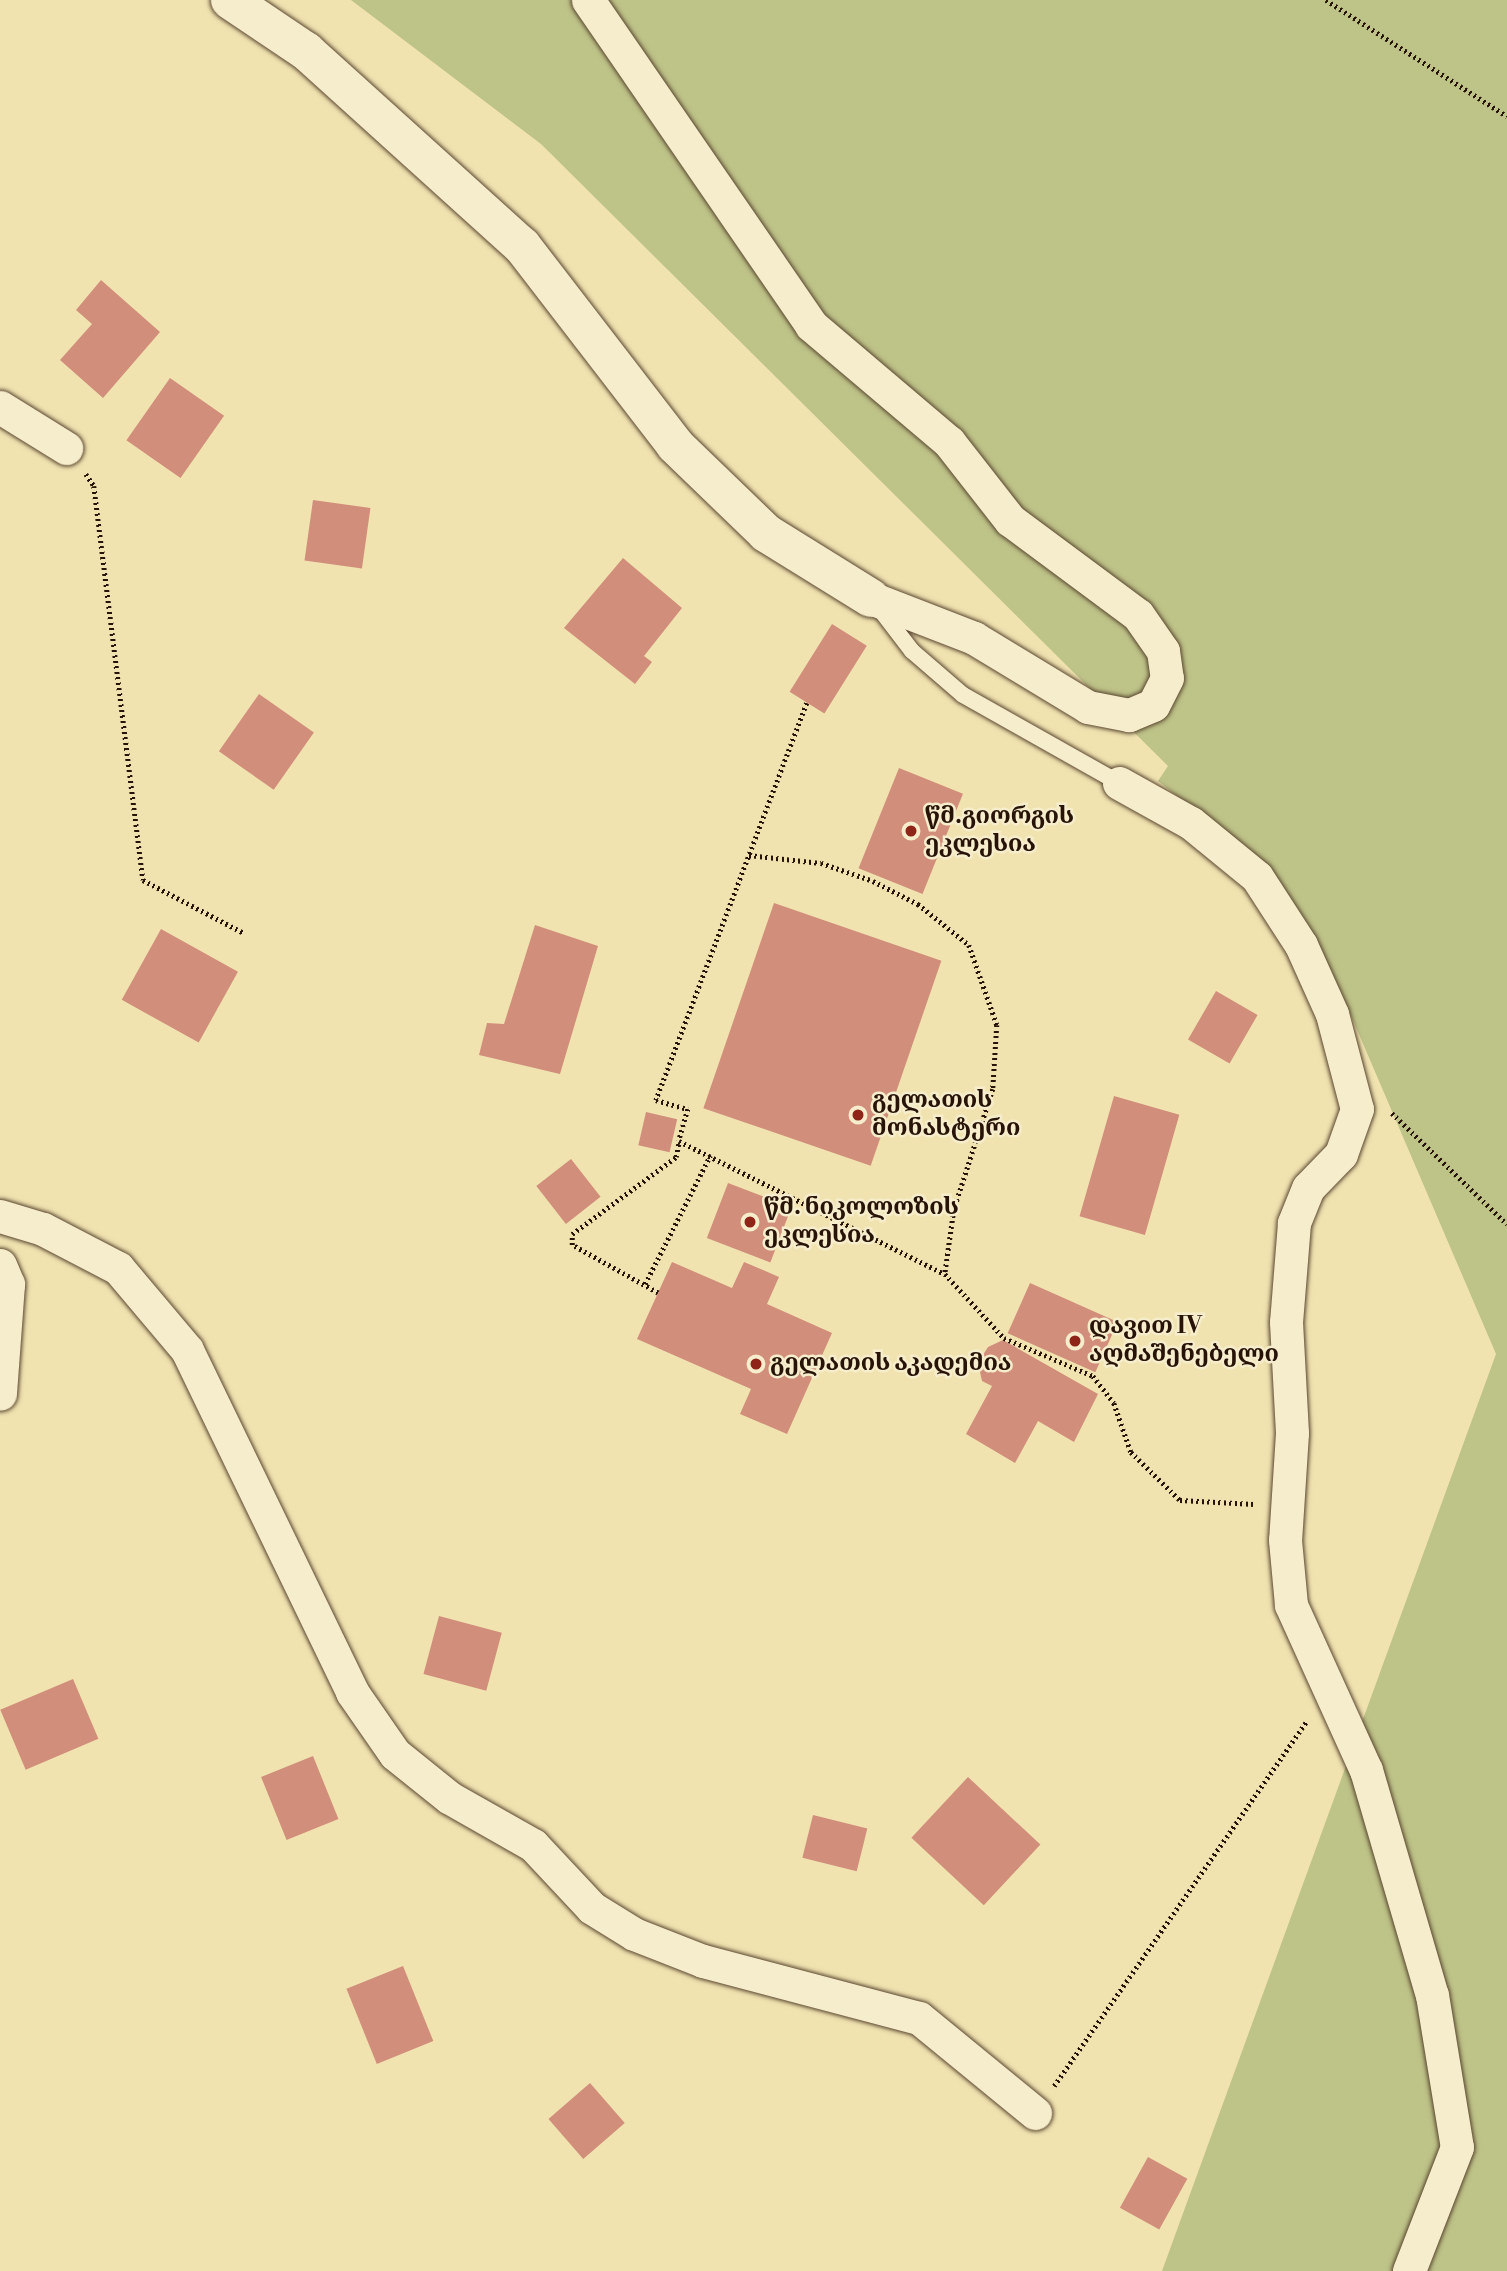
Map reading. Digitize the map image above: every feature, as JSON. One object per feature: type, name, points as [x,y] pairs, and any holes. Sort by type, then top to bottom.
[{"type":"street","points":[[230,0],[306,51],[522,246],[675,445],[766,533],[871,598],[974,638],[1088,707],[1129,715],[1153,705],[1167,678],[1163,652],[1138,615],[1010,520],[949,442],[811,325],[588,0]]},
{"type":"street","points":[[0,407],[66,448]]},
{"type":"street","points":[[1119,783],[1191,823],[1257,877],[1301,945],[1347,1059],[1357,1109],[1341,1154],[1308,1188],[1294,1223],[1286,1322],[1292,1433],[1285,1504],[1291,1605],[1366,1770],[1432,1995],[1457,2147],[1409,2271]]},
{"type":"street","points":[[0,1216],[43,1229],[118,1268],[187,1350],[352,1692],[394,1754],[450,1798],[533,1844],[592,1908],[634,1934],[703,1961],[919,2018],[1035,2113]]},
{"type":"street","points":[[0,1265],[8,1284],[0,1394]]},
{"type":"lane","points":[[871,598],[912,651],[963,695],[1119,783]]},
{"type":"path","points":[[1326,0],[1507,116]]},
{"type":"path","points":[[66,448],[94,486],[143,880],[244,933]]},
{"type":"path","points":[[658,1293],[572,1245],[572,1234],[676,1157],[688,1109],[656,1100],[807,703]]},
{"type":"path","points":[[749,855],[821,863],[873,881],[918,904],[970,945],[998,1025],[993,1089],[954,1210],[945,1274]]},
{"type":"path","points":[[1347,1059],[1416,1142],[1507,1224]]},
{"type":"path","points":[[679,1141],[945,1274],[1003,1338],[1093,1376],[1114,1403],[1131,1452],[1180,1500],[1285,1504]]},
{"type":"path","points":[[645,1284],[710,1156]]},
{"type":"path","points":[[1035,2113],[1330,1686]]},
{"type":"green space","points":[[351,0],[1507,0],[1507,2271],[1162,2271],[1496,1354],[1340,990],[1253,855],[1158,781],[1168,766],[541,144]]},
{"type":"building","points":[[101,280],[160,332],[103,398],[60,360],[92,324],[76,310]]},
{"type":"building","points":[[170,378],[224,416],[180,478],[126,440]]},
{"type":"building","points":[[313,500],[370,508],[362,568],[305,560]]},
{"type":"building","points":[[623,558],[682,608],[644,656],[652,662],[635,684],[564,628]]},
{"type":"building","points":[[832,624],[867,646],[824,714],[790,692]]},
{"type":"building","points":[[259,694],[314,732],[274,790],[219,751]]},
{"type":"building","name":"წმ.გიორგის ეკლესია","points":[[899,768],[963,794],[923,894],[859,868]]},
{"type":"building","points":[[774,903],[941,961],[871,1166],[703,1108]]},
{"type":"building","points":[[535,925],[598,946],[560,1074],[479,1055],[487,1023],[504,1024]]},
{"type":"building","points":[[161,929],[238,972],[199,1043],[122,1000]]},
{"type":"building","points":[[1216,991],[1258,1015],[1230,1063],[1188,1039]]},
{"type":"building","points":[[1114,1096],[1179,1115],[1145,1235],[1080,1216]]},
{"type":"building","points":[[646,1112],[677,1119],[670,1152],[638,1145]]},
{"type":"building","points":[[571,1159],[601,1197],[566,1224],[536,1186]]},
{"type":"building","name":"წმ. ნიკოლოზის ეკლესია","points":[[728,1183],[791,1207],[770,1262],[707,1238]]},
{"type":"building","name":"გელათის აკადემია","points":[[672,1262],[732,1288],[744,1262],[779,1277],[767,1304],[832,1333],[787,1434],[740,1414],[751,1389],[637,1339]]},
{"type":"building","points":[[1030,1283],[1118,1322],[1095,1372],[1008,1333]]},
{"type":"building","points":[[1003,1340],[1098,1394],[1074,1442],[1038,1421],[1015,1463],[966,1434],[992,1386],[982,1381],[978,1363],[988,1347]]},
{"type":"building","points":[[439,1616],[502,1633],[486,1691],[423,1674]]},
{"type":"building","points":[[73,1679],[98,1739],[26,1770],[0,1710]]},
{"type":"building","points":[[313,1756],[338,1819],[287,1840],[261,1777]]},
{"type":"building","points":[[968,1777],[1040,1845],[984,1905],[911,1838]]},
{"type":"building","points":[[813,1815],[867,1829],[857,1871],[802,1858]]},
{"type":"building","points":[[403,1966],[433,2041],[377,2064],[346,1989]]},
{"type":"building","points":[[590,2083],[625,2123],[583,2159],[548,2119]]},
{"type":"building","points":[[1148,2157],[1187,2179],[1159,2230],[1120,2208]]},
{"type":"place","name":"წმ.გიორგის ეკლესია","points":[[911,831]]},
{"type":"place","name":"გელათის მონასტერი","points":[[858,1115]]},
{"type":"place","name":"წმ. ნიკოლოზის ეკლესია","points":[[750,1222]]},
{"type":"place","name":"დავით IV აღმაშენებელი","points":[[1075,1341]]},
{"type":"place","name":"გელათის აკადემია","points":[[756,1364]]}]
